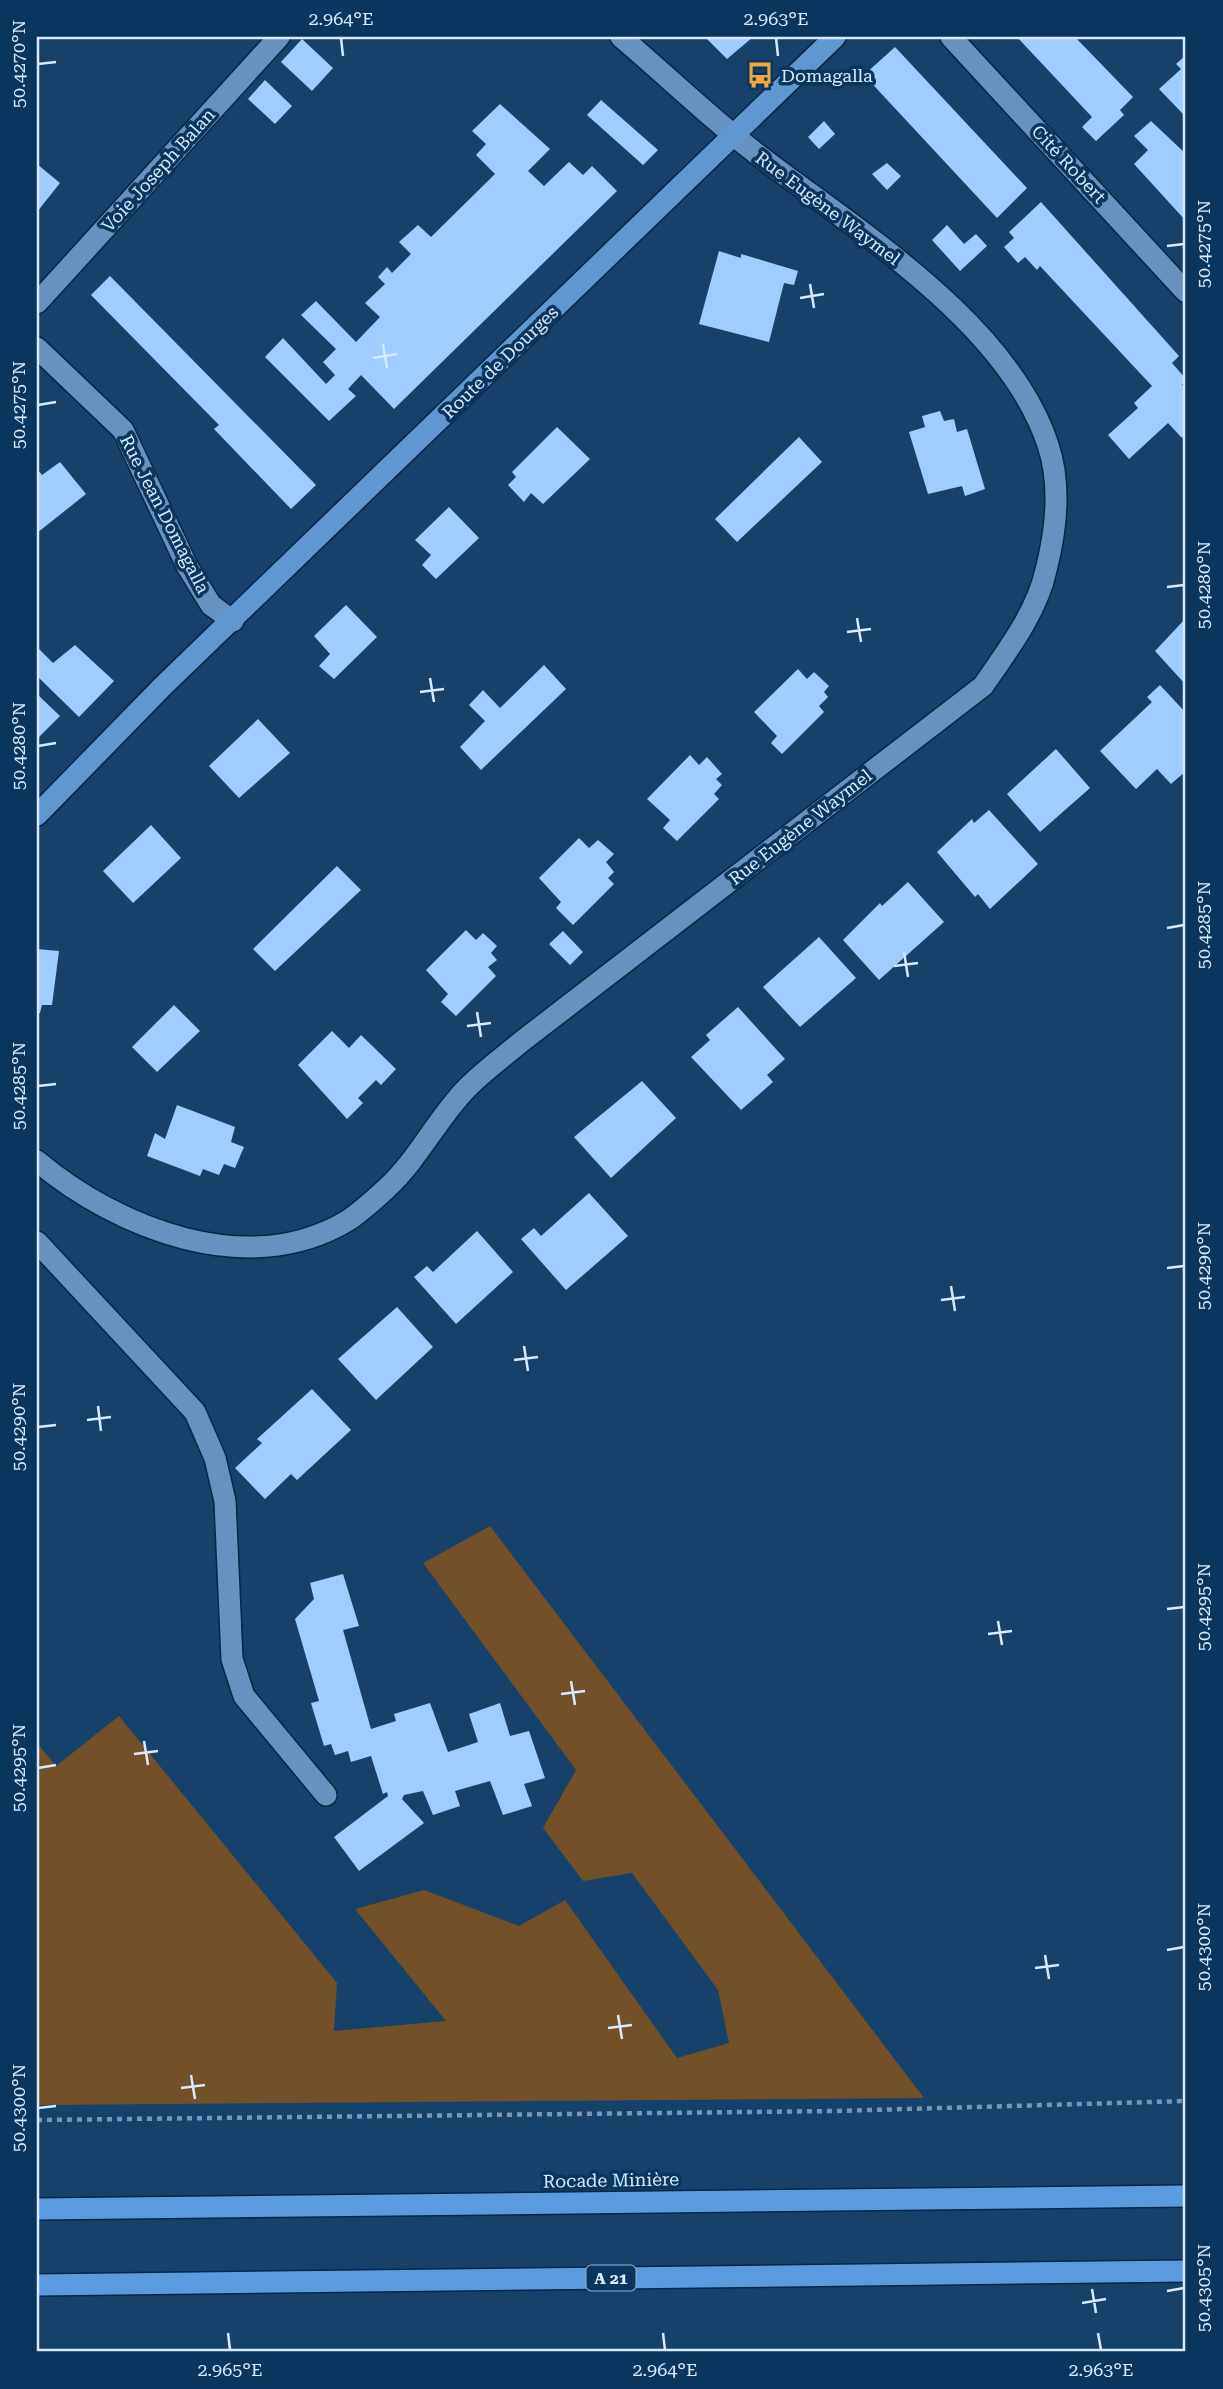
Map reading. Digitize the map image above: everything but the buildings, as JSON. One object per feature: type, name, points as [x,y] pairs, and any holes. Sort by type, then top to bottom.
[{"type":"highway","name":"Rocade Minière","points":[[37,2209],[1186,2196]]},
{"type":"highway","name":"A 21","points":[[37,2285],[1186,2271]]},
{"type":"main road","name":"Route de Dourges","points":[[37,815],[163,686],[835,37]]},
{"type":"street","name":"Voie Joseph Balan","points":[[37,303],[279,37]]},
{"type":"street","points":[[621,37],[734,134]]},
{"type":"street","name":"Cité Robert","points":[[951,37],[1186,292]]},
{"type":"street","name":"Rue Eugène Waymel","points":[[37,1161],[55,1176],[106,1208],[174,1236],[239,1248],[291,1243],[346,1221],[389,1186],[467,1088],[521,1042],[984,686],[1016,639],[1046,573],[1056,506],[1048,446],[1021,389],[953,309],[870,236],[755,153],[734,134]]},
{"type":"street","name":"Rue Jean Domagalla","points":[[37,348],[123,430],[187,566],[211,605],[233,621]]},
{"type":"street","points":[[37,1242],[195,1412],[215,1458],[225,1501],[232,1660],[244,1696],[326,1796]]},
{"type":"path","points":[[37,2120],[835,2111],[1186,2101]]},
{"type":"shaded area","points":[[490,1526],[924,2098],[37,2105],[37,1743],[56,1766],[119,1716],[337,1983],[334,2031],[446,2021],[355,1909],[424,1890],[519,1926],[565,1900],[677,2058],[729,2043],[718,1990],[632,1873],[583,1881],[543,1828],[576,1770],[423,1563]]},
{"type":"place","name":"Domagalla","points":[[760,75]]}]
